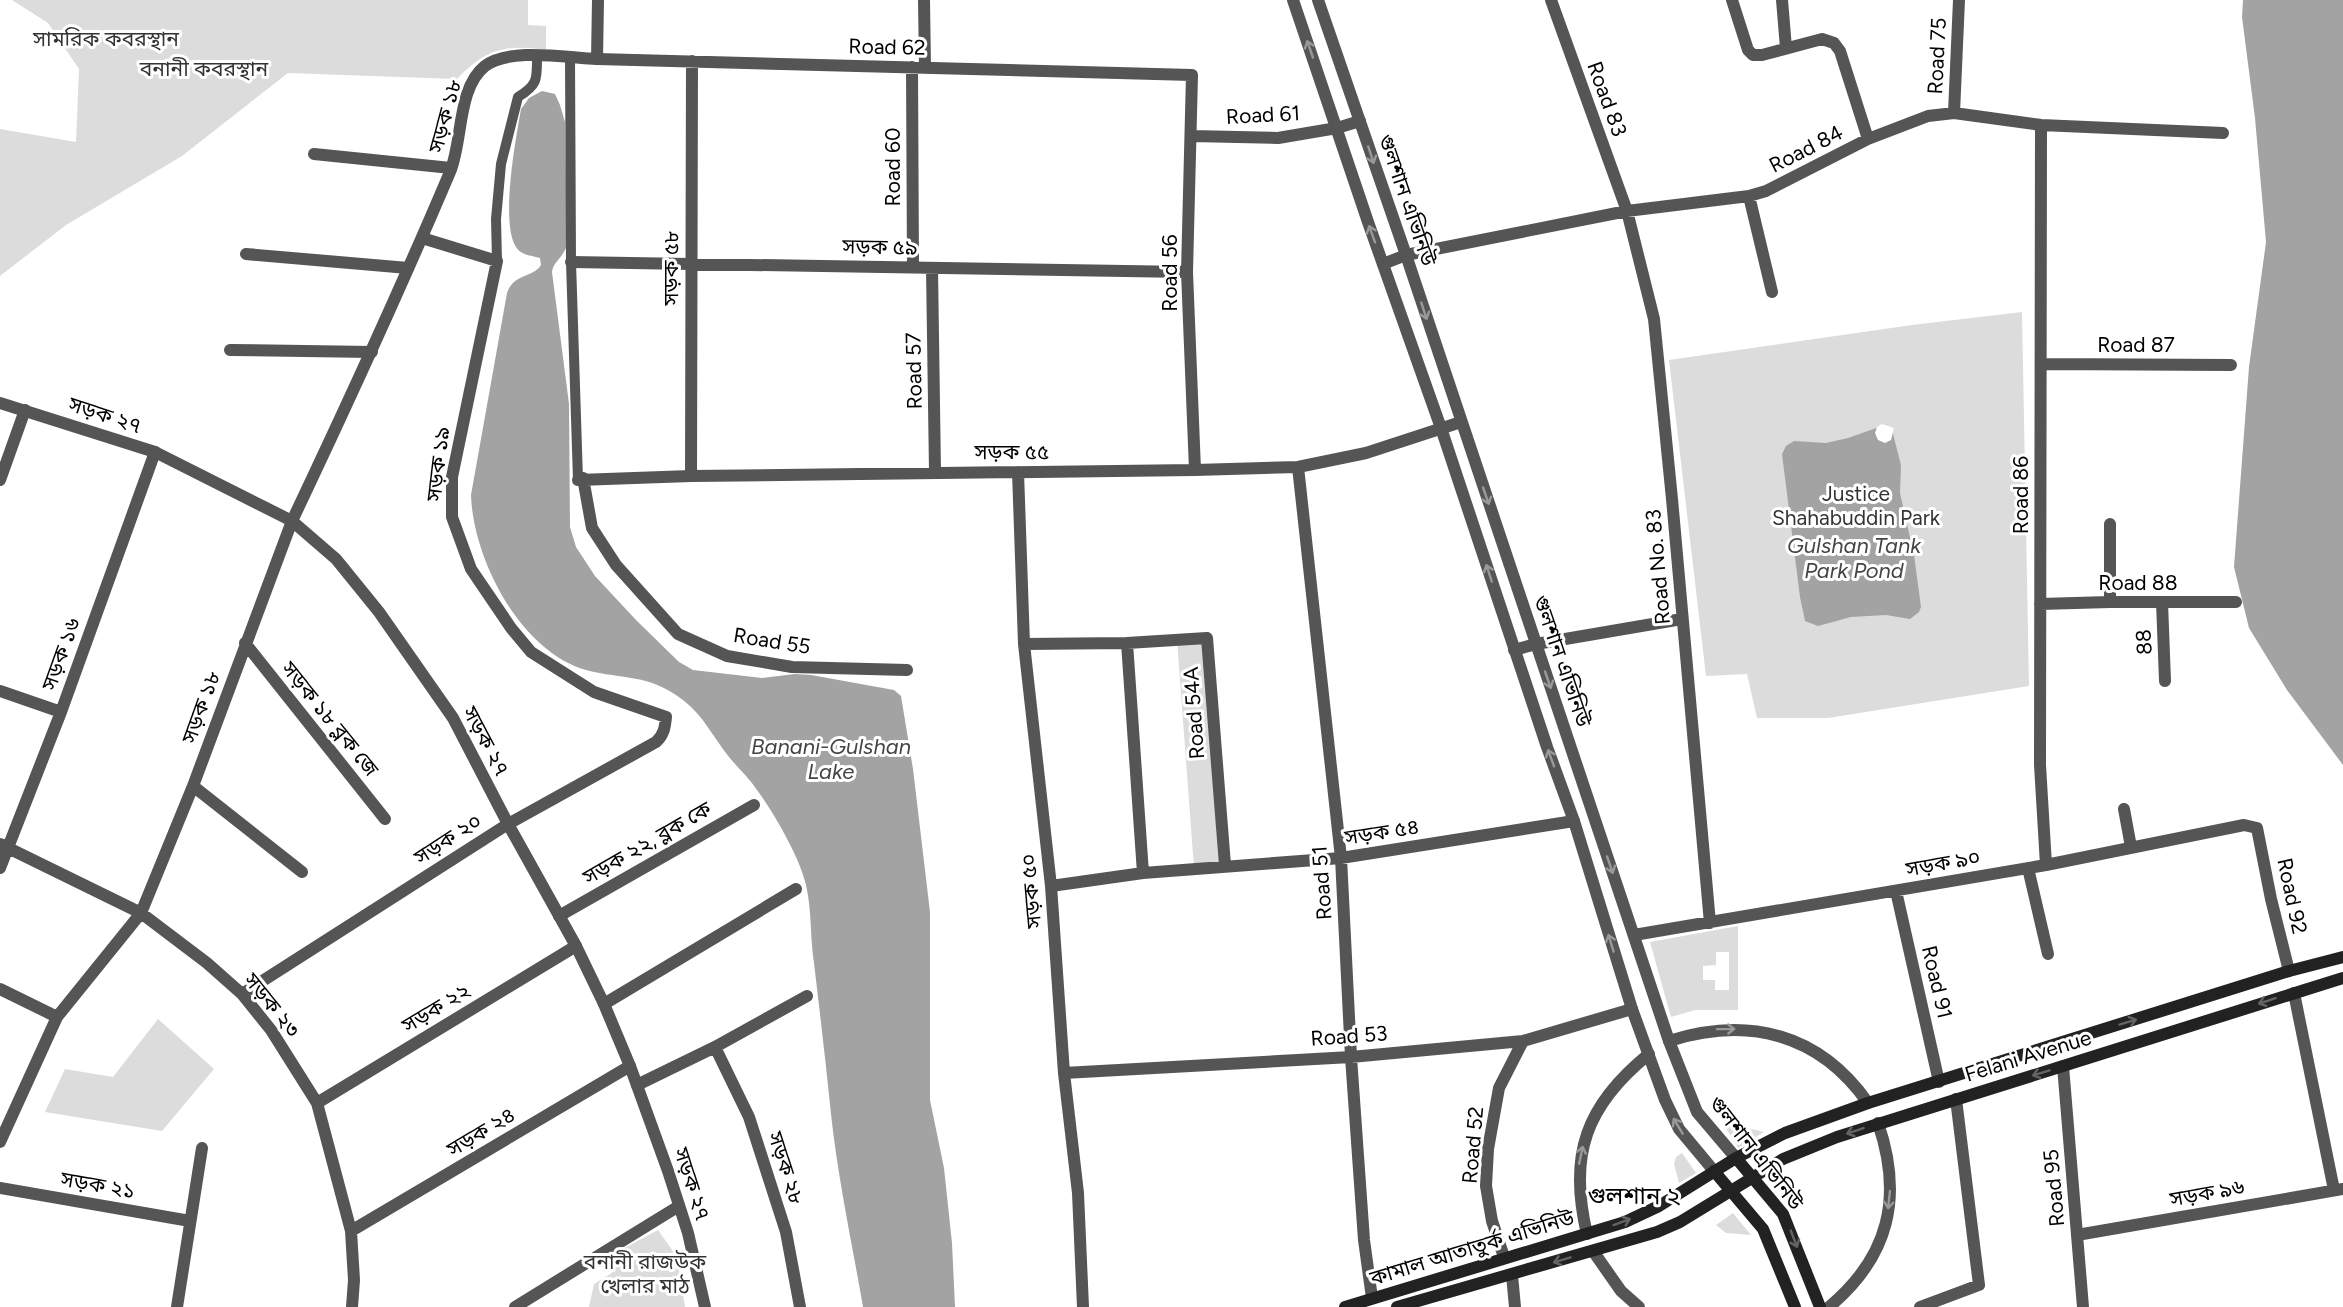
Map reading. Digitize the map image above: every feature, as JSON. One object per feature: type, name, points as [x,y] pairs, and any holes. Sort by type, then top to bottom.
[{"type":"main road","name":"Felani Avenue","points":[[1736,1158],[1785,1133],[1868,1103],[2289,971],[2343,957]]},
{"type":"main road","points":[[2289,971],[2294,993]]},
{"type":"main road","name":"Felani Avenue","points":[[1732,1191],[1796,1153],[1878,1123],[2343,978]]},
{"type":"main road","name":"কামাল আতাতুর্ক এভিনিউ","points":[[1345,1307],[1504,1257],[1587,1234],[1644,1214],[1736,1158]]},
{"type":"main road","name":"গুলশান এভিনিউ","points":[[1736,1158],[1754,1177],[1783,1215],[1820,1307]]},
{"type":"main road","name":"গুলশান এভিনিউ","points":[[1714,1171],[1763,1229],[1795,1307]]},
{"type":"main road","name":"কামাল আতাতুর্ক এভিনিউ","points":[[1397,1307],[1669,1227],[1732,1191]]},
{"type":"street","points":[[597,59],[598,0]]},
{"type":"street","points":[[924,0],[925,67]]},
{"type":"street","name":"গুলশান এভিনিউ","points":[[1293,0],[1574,821],[1632,1009],[1665,1100],[1679,1129],[1714,1171]]},
{"type":"street","name":"গুলশান এভিনিউ","points":[[1318,0],[1406,255],[1669,1041],[1697,1112],[1736,1158]]},
{"type":"street","name":"Road 83","points":[[1551,0],[1627,211]]},
{"type":"street","points":[[1732,0],[1748,50],[1753,55],[1762,55],[1822,39],[1834,43],[1840,51],[1868,139]]},
{"type":"street","points":[[1782,0],[1786,48]]},
{"type":"street","name":"Road 75","points":[[1954,113],[1959,0]]},
{"type":"street","name":"সড়ক ১৮","points":[[0,1142],[57,1017],[141,913],[193,786],[292,521],[372,352],[452,168],[471,82],[486,65],[512,55],[575,58]]},
{"type":"street","points":[[422,237],[497,261],[496,219],[501,164],[518,97],[534,87],[537,78],[537,57]]},
{"type":"street","points":[[575,58],[571,262],[581,479]]},
{"type":"street","name":"Road 62","points":[[575,58],[1192,75]]},
{"type":"street","name":"সড়ক ৫৮","points":[[691,476],[692,61]]},
{"type":"street","name":"Road 60","points":[[912,67],[913,267]]},
{"type":"street","name":"Road 56","points":[[1192,75],[1187,272],[1196,470]]},
{"type":"street","name":"Road 84","points":[[1383,264],[1406,255],[1627,211],[1749,196],[1766,191],[1868,139],[1928,116],[1954,113],[2041,125],[2223,133]]},
{"type":"street","name":"Road 61","points":[[1191,136],[1278,138],[1336,128],[1360,121]]},
{"type":"street","name":"Road 86","points":[[2041,125],[2040,765],[2046,865]]},
{"type":"street","points":[[314,154],[452,168]]},
{"type":"street","points":[[1749,196],[1772,292]]},
{"type":"street","name":"Road No. 83","points":[[1627,211],[1654,319],[1710,923]]},
{"type":"street","points":[[246,254],[408,268]]},
{"type":"street","name":"সড়ক ১৯","points":[[497,261],[452,477],[452,518],[471,569],[510,628],[531,652],[594,692],[666,717]]},
{"type":"street","name":"সড়ক ৫৯","points":[[571,262],[1187,272]]},
{"type":"street","name":"Road 57","points":[[932,268],[935,472]]},
{"type":"street","points":[[230,350],[372,352]]},
{"type":"street","name":"Road 87","points":[[2041,364],[2231,365]]},
{"type":"street","name":"সড়ক ২৭","points":[[0,403],[155,452],[292,521],[336,559],[380,612],[453,718],[508,824],[576,946],[604,1004],[630,1066],[679,1206],[705,1307]]},
{"type":"street","points":[[0,480],[25,410]]},
{"type":"street","points":[[1441,428],[1461,422]]},
{"type":"street","name":"সড়ক ৫৫","points":[[581,479],[1298,467],[1366,453],[1441,428]]},
{"type":"street","name":"সড়ক ১৬","points":[[0,868],[4,846],[61,712],[155,452]]},
{"type":"street","name":"Road 51","points":[[1298,467],[1341,858],[1351,1057],[1364,1240],[1372,1298]]},
{"type":"street","name":"সড়ক ৫০","points":[[1018,472],[1024,644],[1051,886],[1064,1073],[1078,1193],[1083,1307]]},
{"type":"street","name":"Road 55","points":[[581,479],[592,528],[616,565],[678,634],[727,656],[792,667],[907,670]]},
{"type":"street","points":[[2110,524],[2110,602]]},
{"type":"street","name":"88","points":[[2162,602],[2165,681]]},
{"type":"street","name":"Road 88","points":[[2040,604],[2236,602]]},
{"type":"street","points":[[1515,650],[1536,644],[1682,619]]},
{"type":"street","name":"Road 54A","points":[[1024,644],[1127,643],[1207,638],[1225,865]]},
{"type":"street","name":"সড়ক ১৮ ব্লক জে","points":[[245,643],[386,819]]},
{"type":"street","points":[[1127,643],[1143,873]]},
{"type":"street","points":[[0,691],[61,712]]},
{"type":"street","name":"সড়ক ২০","points":[[242,994],[508,824],[656,742],[662,736],[666,717]]},
{"type":"street","points":[[193,786],[302,872]]},
{"type":"street","name":"সড়ক ২২, ব্লক কে","points":[[559,916],[754,805]]},
{"type":"street","points":[[2124,809],[2131,847]]},
{"type":"street","name":"সড়ক ৫৪","points":[[1051,886],[1143,873],[1225,865],[1341,858],[1574,821]]},
{"type":"street","name":"সড়ক ৯০","points":[[1634,935],[2046,865],[2244,825],[2257,828]]},
{"type":"street","name":"Road 92","points":[[2257,828],[2271,899],[2289,971]]},
{"type":"street","name":"সড়ক ২৩","points":[[4,846],[141,913],[207,963],[242,994],[271,1030],[317,1102],[351,1231],[354,1280],[352,1307]]},
{"type":"street","points":[[2028,868],[2048,954]]},
{"type":"street","points":[[604,1004],[796,889]]},
{"type":"street","name":"Road 91","points":[[1896,891],[1939,1082]]},
{"type":"street","name":"সড়ক ২২","points":[[317,1102],[576,946]]},
{"type":"street","points":[[0,989],[57,1017]]},
{"type":"street","points":[[2294,993],[2338,1190]]},
{"type":"street","points":[[637,1085],[715,1047],[807,996]]},
{"type":"street","name":"Road 53","points":[[1064,1073],[1351,1057],[1523,1041],[1632,1009]]},
{"type":"street","points":[[1669,1041],[1692,1033],[1715,1030],[1760,1031],[1782,1036],[1802,1044],[1839,1069],[1856,1086],[1868,1103]]},
{"type":"street","name":"Road 52","points":[[1504,1257],[1492,1221],[1486,1186],[1488,1149],[1499,1089],[1523,1041]]},
{"type":"street","name":"সড়ক ২৮","points":[[715,1047],[753,1127],[786,1232],[800,1307]]},
{"type":"street","points":[[1587,1234],[1578,1192],[1578,1171],[1588,1129],[1609,1092],[1629,1070],[1649,1054]]},
{"type":"street","name":"সড়ক ২৪","points":[[351,1231],[630,1066]]},
{"type":"street","name":"Road 95","points":[[2063,1066],[2083,1307]]},
{"type":"street","points":[[1920,1307],[1979,1286],[1956,1099]]},
{"type":"street","points":[[1829,1307],[1854,1284],[1868,1266],[1885,1227],[1889,1206],[1890,1164],[1878,1123]]},
{"type":"street","points":[[177,1307],[202,1148]]},
{"type":"street","name":"সড়ক ২১","points":[[0,1188],[190,1221]]},
{"type":"street","name":"সড়ক ৯৬","points":[[2077,1235],[2338,1190]]},
{"type":"street","points":[[514,1307],[679,1206]]},
{"type":"street","points":[[1593,1251],[1621,1291],[1639,1307]]},
{"type":"street","points":[[1512,1275],[1515,1307]]},
{"type":"green space","name":"বনানী কবরস্থান","points":[[12,0],[528,0],[528,25],[546,26],[546,50],[519,48],[497,51],[477,61],[457,79],[288,73],[182,156],[66,225],[0,276],[0,129],[76,142],[79,69],[48,23]]},
{"type":"green space","name":"Justice Shahabuddin Park","points":[[2022,312],[2029,686],[1828,718],[1757,718],[1747,674],[1706,676],[1669,360],[1912,325]]},
{"type":"green space","points":[[1207,638],[1225,865],[1194,868],[1177,640]]},
{"type":"green space","points":[[1738,926],[1738,1010],[1695,1010],[1671,1017],[1650,942]],"holes":[[[1716,952],[1729,952],[1729,990],[1715,990],[1715,980],[1703,980],[1703,966],[1716,965]]]},
{"type":"green space","points":[[158,1019],[214,1069],[162,1131],[45,1112],[65,1069],[113,1077]]},
{"type":"green space","points":[[1735,1125],[1764,1132],[1738,1148],[1726,1128]]},
{"type":"green space","points":[[1682,1153],[1696,1173],[1679,1183],[1674,1164],[1676,1157]]},
{"type":"green space","points":[[1733,1213],[1751,1235],[1726,1233],[1716,1225]]},
{"type":"green space","name":"বনানী রাজউক খেলার মাঠ","points":[[658,1230],[677,1257],[685,1307],[589,1307],[594,1284],[612,1273],[602,1260]]},
{"type":"water","points":[[2243,0],[2343,0],[2343,765],[2287,690],[2249,628],[2234,567],[2249,367],[2266,242],[2255,118],[2242,17]]},
{"type":"water","name":"Banani-Gulshan Lake","points":[[542,91],[555,94],[565,122],[567,245],[552,272],[569,404],[570,527],[576,547],[595,576],[636,620],[679,662],[693,670],[762,678],[795,674],[811,675],[894,690],[901,696],[913,769],[930,912],[930,1100],[944,1168],[952,1243],[955,1307],[863,1307],[834,1138],[808,895],[798,862],[771,811],[702,719],[683,700],[670,691],[647,681],[586,670],[562,660],[540,644],[521,623],[505,599],[491,573],[481,547],[471,495],[507,293],[514,282],[541,265],[540,258],[524,254],[516,247],[511,235],[509,200],[521,109],[529,98]]},
{"type":"water","name":"Gulshan Tank Park Pond","points":[[1882,426],[1892,430],[1901,465],[1900,493],[1914,555],[1921,607],[1919,612],[1910,619],[1886,615],[1851,617],[1818,626],[1805,621],[1782,454],[1786,446],[1794,441],[1826,443]]},
{"type":"pier","points":[[1882,424],[1894,428],[1891,440],[1885,443],[1878,440],[1875,433],[1877,427]]},
{"type":"district","name":"গুলশান ২","points":[[1634,1196]]},
{"type":"park label","name":"সামরিক কবরস্থান","points":[[106,39]]}]
